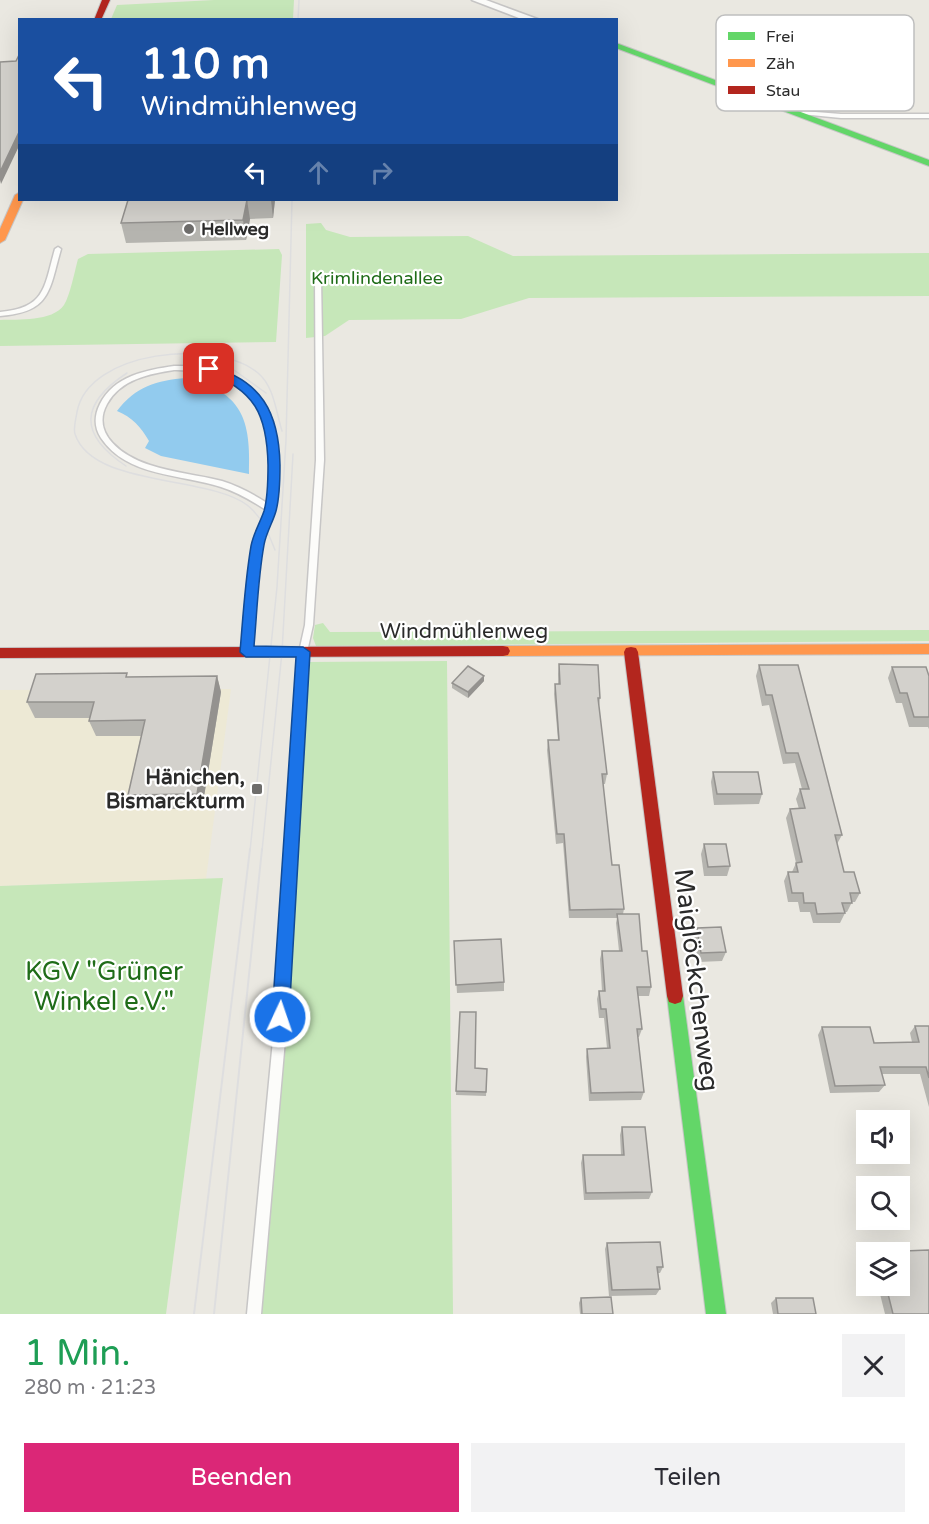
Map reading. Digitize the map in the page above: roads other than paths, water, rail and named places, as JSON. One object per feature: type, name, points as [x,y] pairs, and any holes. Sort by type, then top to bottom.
[{"type":"street","points":[[98,18],[105,0]]},
{"type":"street","points":[[477,0],[529,18]]},
{"type":"street","points":[[618,46],[716,83]]},
{"type":"street","points":[[791,111],[929,164]]},
{"type":"street","points":[[0,240],[18,200]]},
{"type":"street","name":"Windmühlenweg","points":[[0,653],[929,649]]},
{"type":"street","name":"Maiglöckchenweg","points":[[631,652],[716,1314]]},
{"type":"lane","points":[[791,111],[822,116],[929,116]]},
{"type":"lane","points":[[0,314],[18,314],[31,309],[40,302],[58,249]]},
{"type":"lane","points":[[254,1314],[279,1040],[303,652],[309,625],[320,460],[318,277]]},
{"type":"lane","points":[[246,652],[258,544],[270,509],[274,481],[273,439],[265,410],[251,391],[231,377],[209,369],[186,366],[162,368],[136,376],[118,386],[105,400],[99,414],[99,428],[107,443],[123,455],[146,467],[220,483],[237,489],[270,509]]},
{"type":"water","points":[[186,378],[220,391],[232,400],[240,411],[248,438],[249,474],[161,456],[145,448],[149,441],[143,431],[132,419],[117,411],[131,396],[147,386]]},
{"type":"tram line","points":[[298,18],[299,0]]},
{"type":"tram line","points":[[250,851],[277,587],[286,440],[292,201]]},
{"type":"tram line","points":[[275,550],[261,520],[247,505],[229,496],[206,489],[126,472],[103,463],[86,451],[75,434],[74,426],[86,391],[104,375],[128,363],[156,356],[185,354],[214,356],[239,362],[258,373],[271,392],[282,431]]},
{"type":"tram line","points":[[197,360],[234,370],[266,393]]},
{"type":"tram line","points":[[126,466],[99,442],[93,431],[91,419],[93,408],[100,396],[127,373]]},
{"type":"tram line","points":[[262,851],[282,652],[293,454]]},
{"type":"tram line","points":[[194,1314],[250,849]]},
{"type":"tram line","points":[[214,1314],[262,849]]},
{"type":"place","name":"Hellweg","points":[[189,229]]},
{"type":"place","name":"Hänichen, Bismarckturm","points":[[257,789]]},
{"type":"park label","name":"Krimlindenallee","points":[[377,278]]},
{"type":"park label","name":"KGV \"Grüner Winkel e.V.\"","points":[[104,986]]}]
